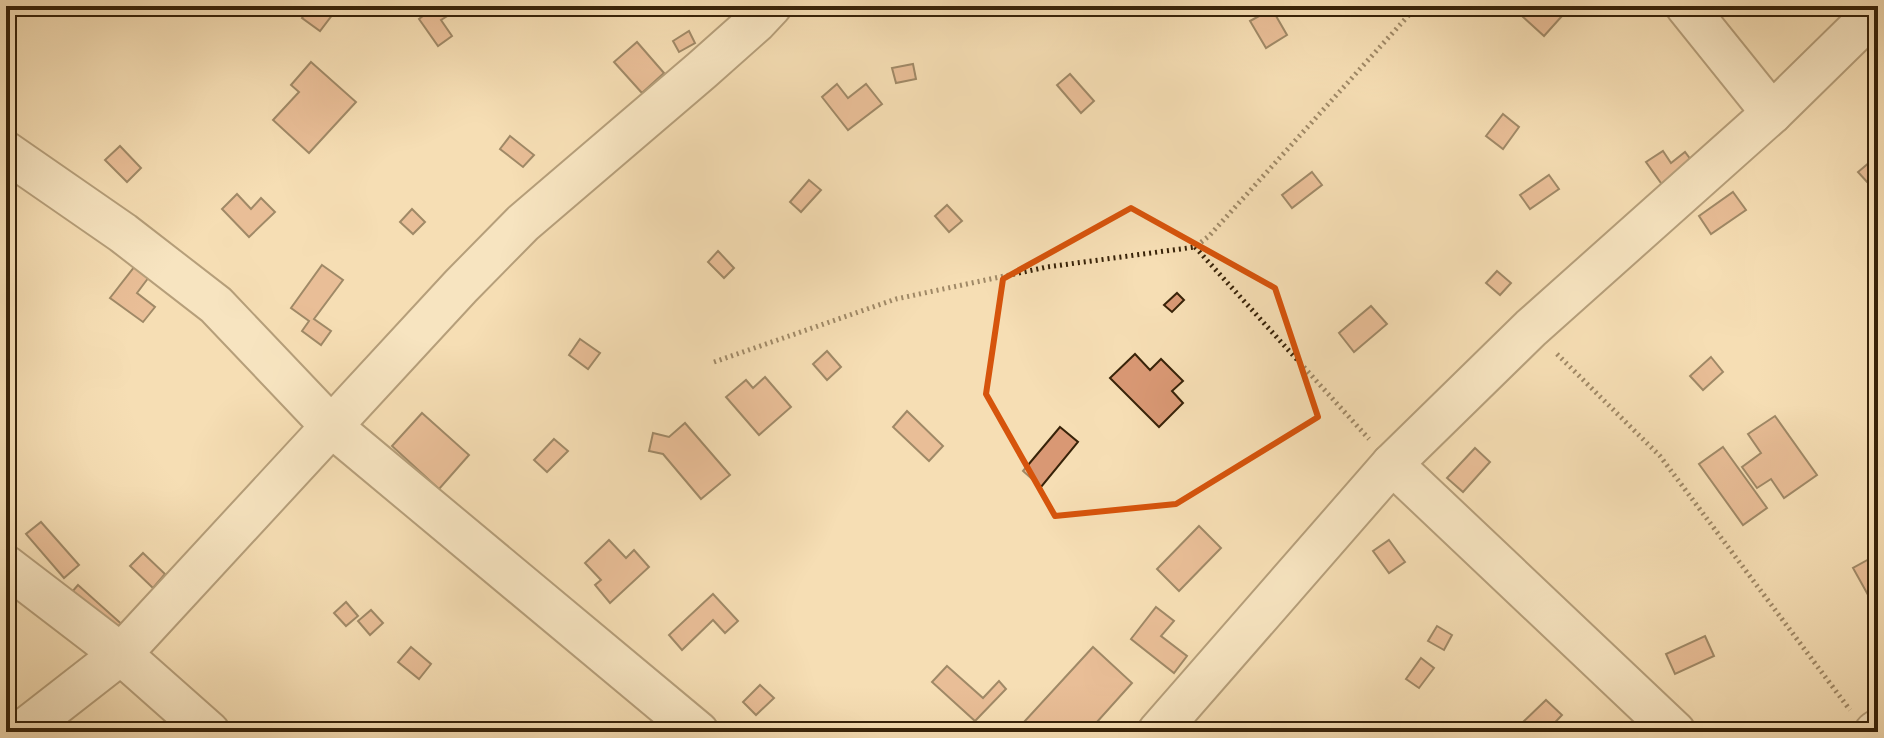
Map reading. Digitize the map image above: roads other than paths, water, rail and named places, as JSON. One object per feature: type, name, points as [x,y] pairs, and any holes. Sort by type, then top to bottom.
[{"type":"street","points":[[21,732],[121,654],[523,223],[702,70],[771,6]]},
{"type":"street","points":[[1686,6],[1772,113]]},
{"type":"street","points":[[1158,732],[1392,464],[1531,328],[1772,113],[1878,9]]},
{"type":"street","points":[[6,152],[123,233],[216,305],[331,426],[698,732]]},
{"type":"street","points":[[1392,464],[1675,732]]},
{"type":"street","points":[[6,566],[121,654],[209,732]]}]
